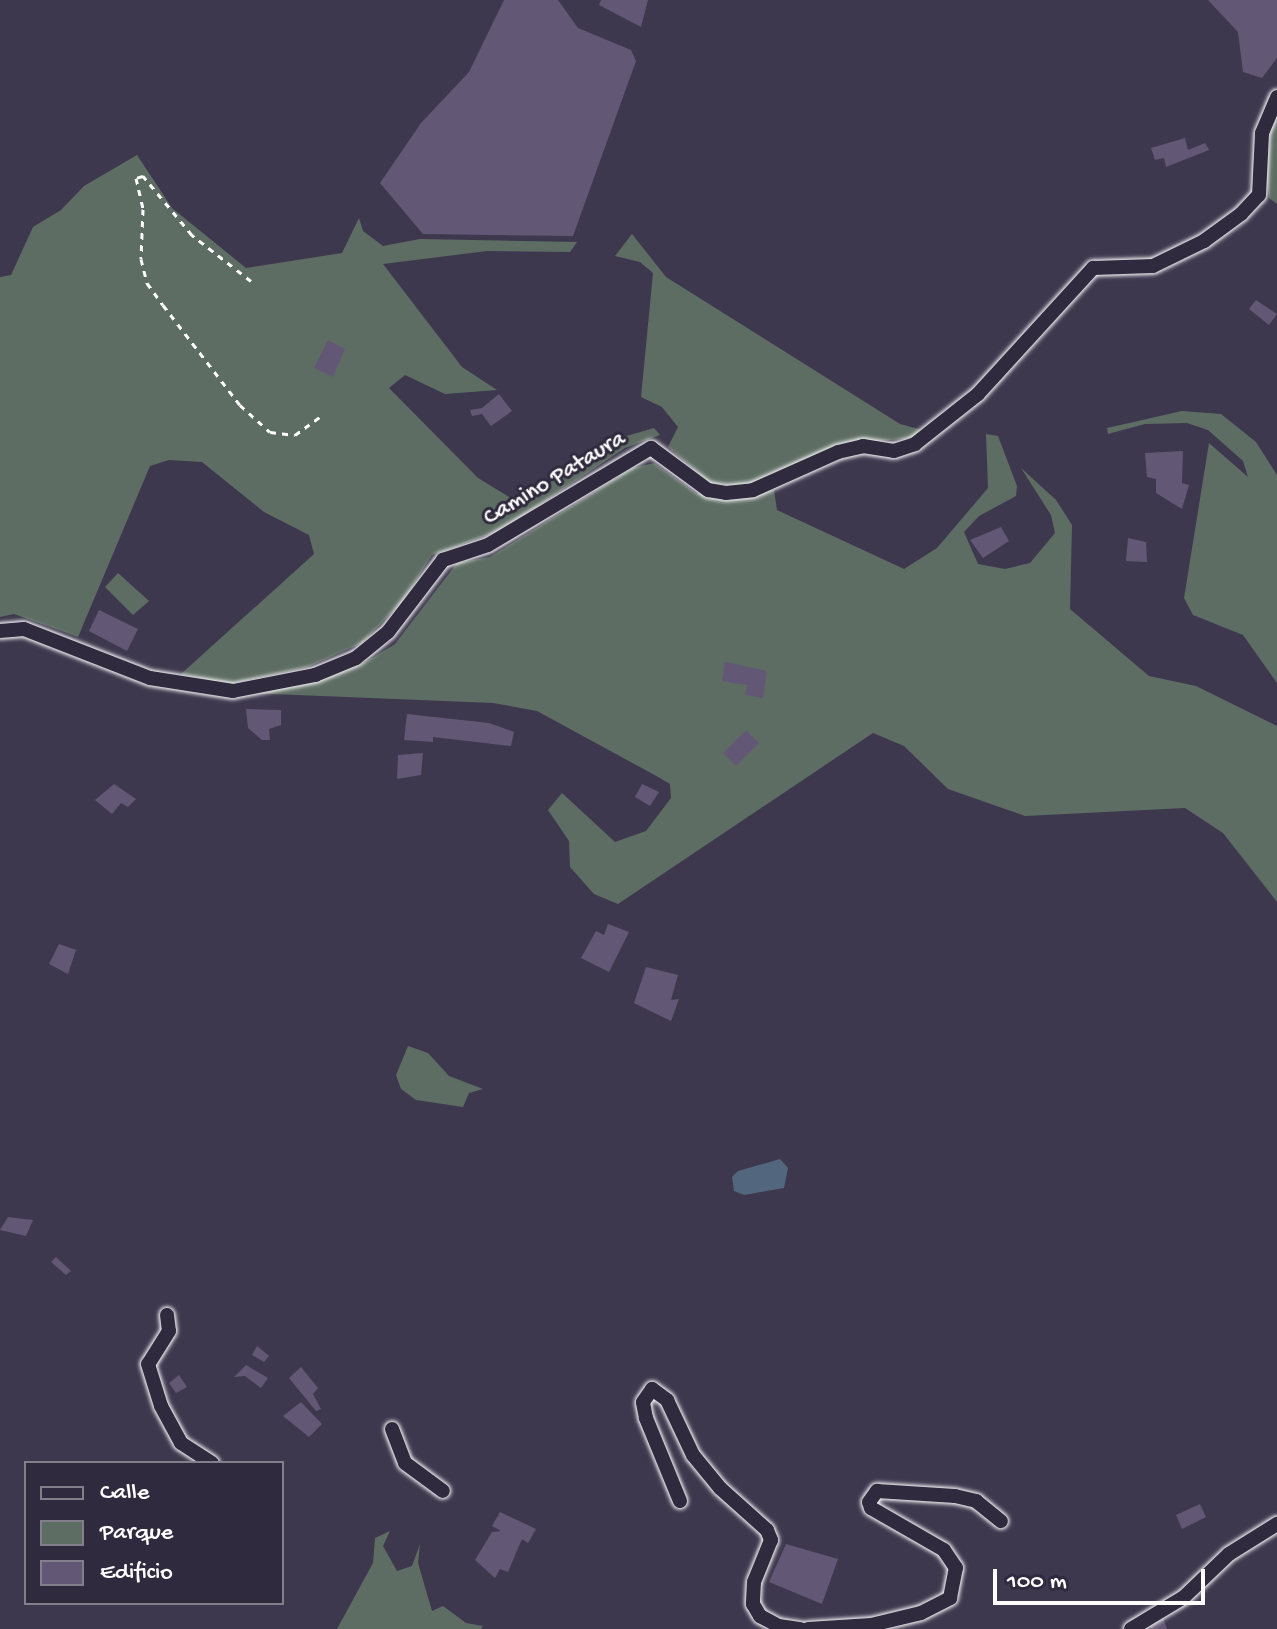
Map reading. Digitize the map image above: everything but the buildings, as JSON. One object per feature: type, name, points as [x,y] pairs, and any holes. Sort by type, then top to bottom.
[{"type":"street","name":"Camino Pataura","points":[[0,631],[24,629],[150,678],[233,691],[315,675],[356,658],[388,632],[443,560],[488,545],[651,448],[708,490],[726,493],[753,490],[838,452],[863,446],[894,451],[915,444],[978,394],[1093,268],[1153,266],[1204,241],[1247,208],[1259,195],[1262,133],[1277,97]]},
{"type":"street","points":[[167,1315],[169,1331],[148,1364],[181,1443],[209,1461]]},
{"type":"street","points":[[680,1501],[646,1418],[643,1402],[652,1389],[667,1400],[693,1455],[711,1478],[767,1530],[771,1540],[754,1582],[753,1604],[760,1616],[779,1626],[801,1629]]},
{"type":"street","points":[[392,1429],[405,1463],[443,1491]]},
{"type":"street","points":[[808,1629],[871,1625],[921,1613],[950,1598],[956,1568],[944,1550],[871,1508],[869,1502],[877,1491],[955,1496],[976,1501],[1001,1521]]},
{"type":"street","points":[[1131,1629],[1184,1597],[1229,1554],[1277,1524]]},
{"type":"path","points":[[251,281],[192,235],[143,176],[136,178],[143,209],[141,259],[147,283],[163,305],[240,405],[270,432],[295,435],[320,417]]},
{"type":"green space","points":[[1277,107],[1277,204],[1269,198],[1267,180],[1271,122]]},
{"type":"green space","points":[[137,155],[172,208],[246,268],[342,253],[359,218],[363,231],[383,246],[420,239],[577,242],[570,252],[487,251],[383,264],[462,367],[497,390],[445,394],[405,375],[389,388],[478,478],[519,503],[613,440],[654,428],[660,435],[625,448],[500,531],[432,555],[403,601],[362,643],[308,667],[229,684],[181,674],[314,554],[309,535],[264,512],[202,462],[169,460],[150,466],[78,637],[14,614],[0,617],[0,277],[11,275],[33,227],[61,210],[84,186]]},
{"type":"green space","points":[[632,234],[666,277],[900,424],[929,432],[905,439],[843,443],[768,479],[738,486],[710,483],[668,447],[678,427],[662,407],[641,397],[653,273],[640,262],[615,256]]},
{"type":"green space","points":[[1182,411],[1221,414],[1256,442],[1277,475],[1277,683],[1243,635],[1193,615],[1184,598],[1209,443],[1248,477],[1243,461],[1208,430],[1187,423],[1145,424],[1108,434],[1107,428]]},
{"type":"green space","points":[[986,434],[998,436],[1017,486],[1016,496],[979,516],[964,532],[978,564],[1005,569],[1030,563],[1055,533],[1051,515],[1021,468],[1056,500],[1072,525],[1070,609],[1149,676],[1196,686],[1277,726],[1277,902],[1223,833],[1185,808],[1025,816],[948,789],[904,746],[873,733],[618,904],[594,894],[570,867],[569,841],[548,810],[562,793],[615,842],[646,831],[671,798],[670,784],[660,778],[537,711],[493,703],[249,693],[323,679],[364,663],[395,644],[457,563],[490,557],[633,468],[654,463],[696,493],[722,499],[774,490],[777,510],[904,569],[937,548],[988,488]]},
{"type":"green space","points":[[118,573],[149,601],[133,615],[105,587]]},
{"type":"green space","points":[[408,1046],[428,1053],[449,1076],[483,1089],[469,1093],[463,1107],[416,1100],[401,1089],[396,1075]]},
{"type":"green space","points":[[390,1531],[383,1546],[397,1571],[412,1566],[420,1544],[418,1563],[432,1611],[443,1606],[466,1623],[483,1626],[481,1629],[337,1629],[373,1563],[375,1538]]},
{"type":"water","points":[[780,1159],[788,1168],[784,1188],[744,1195],[734,1191],[732,1177],[738,1171]]}]
